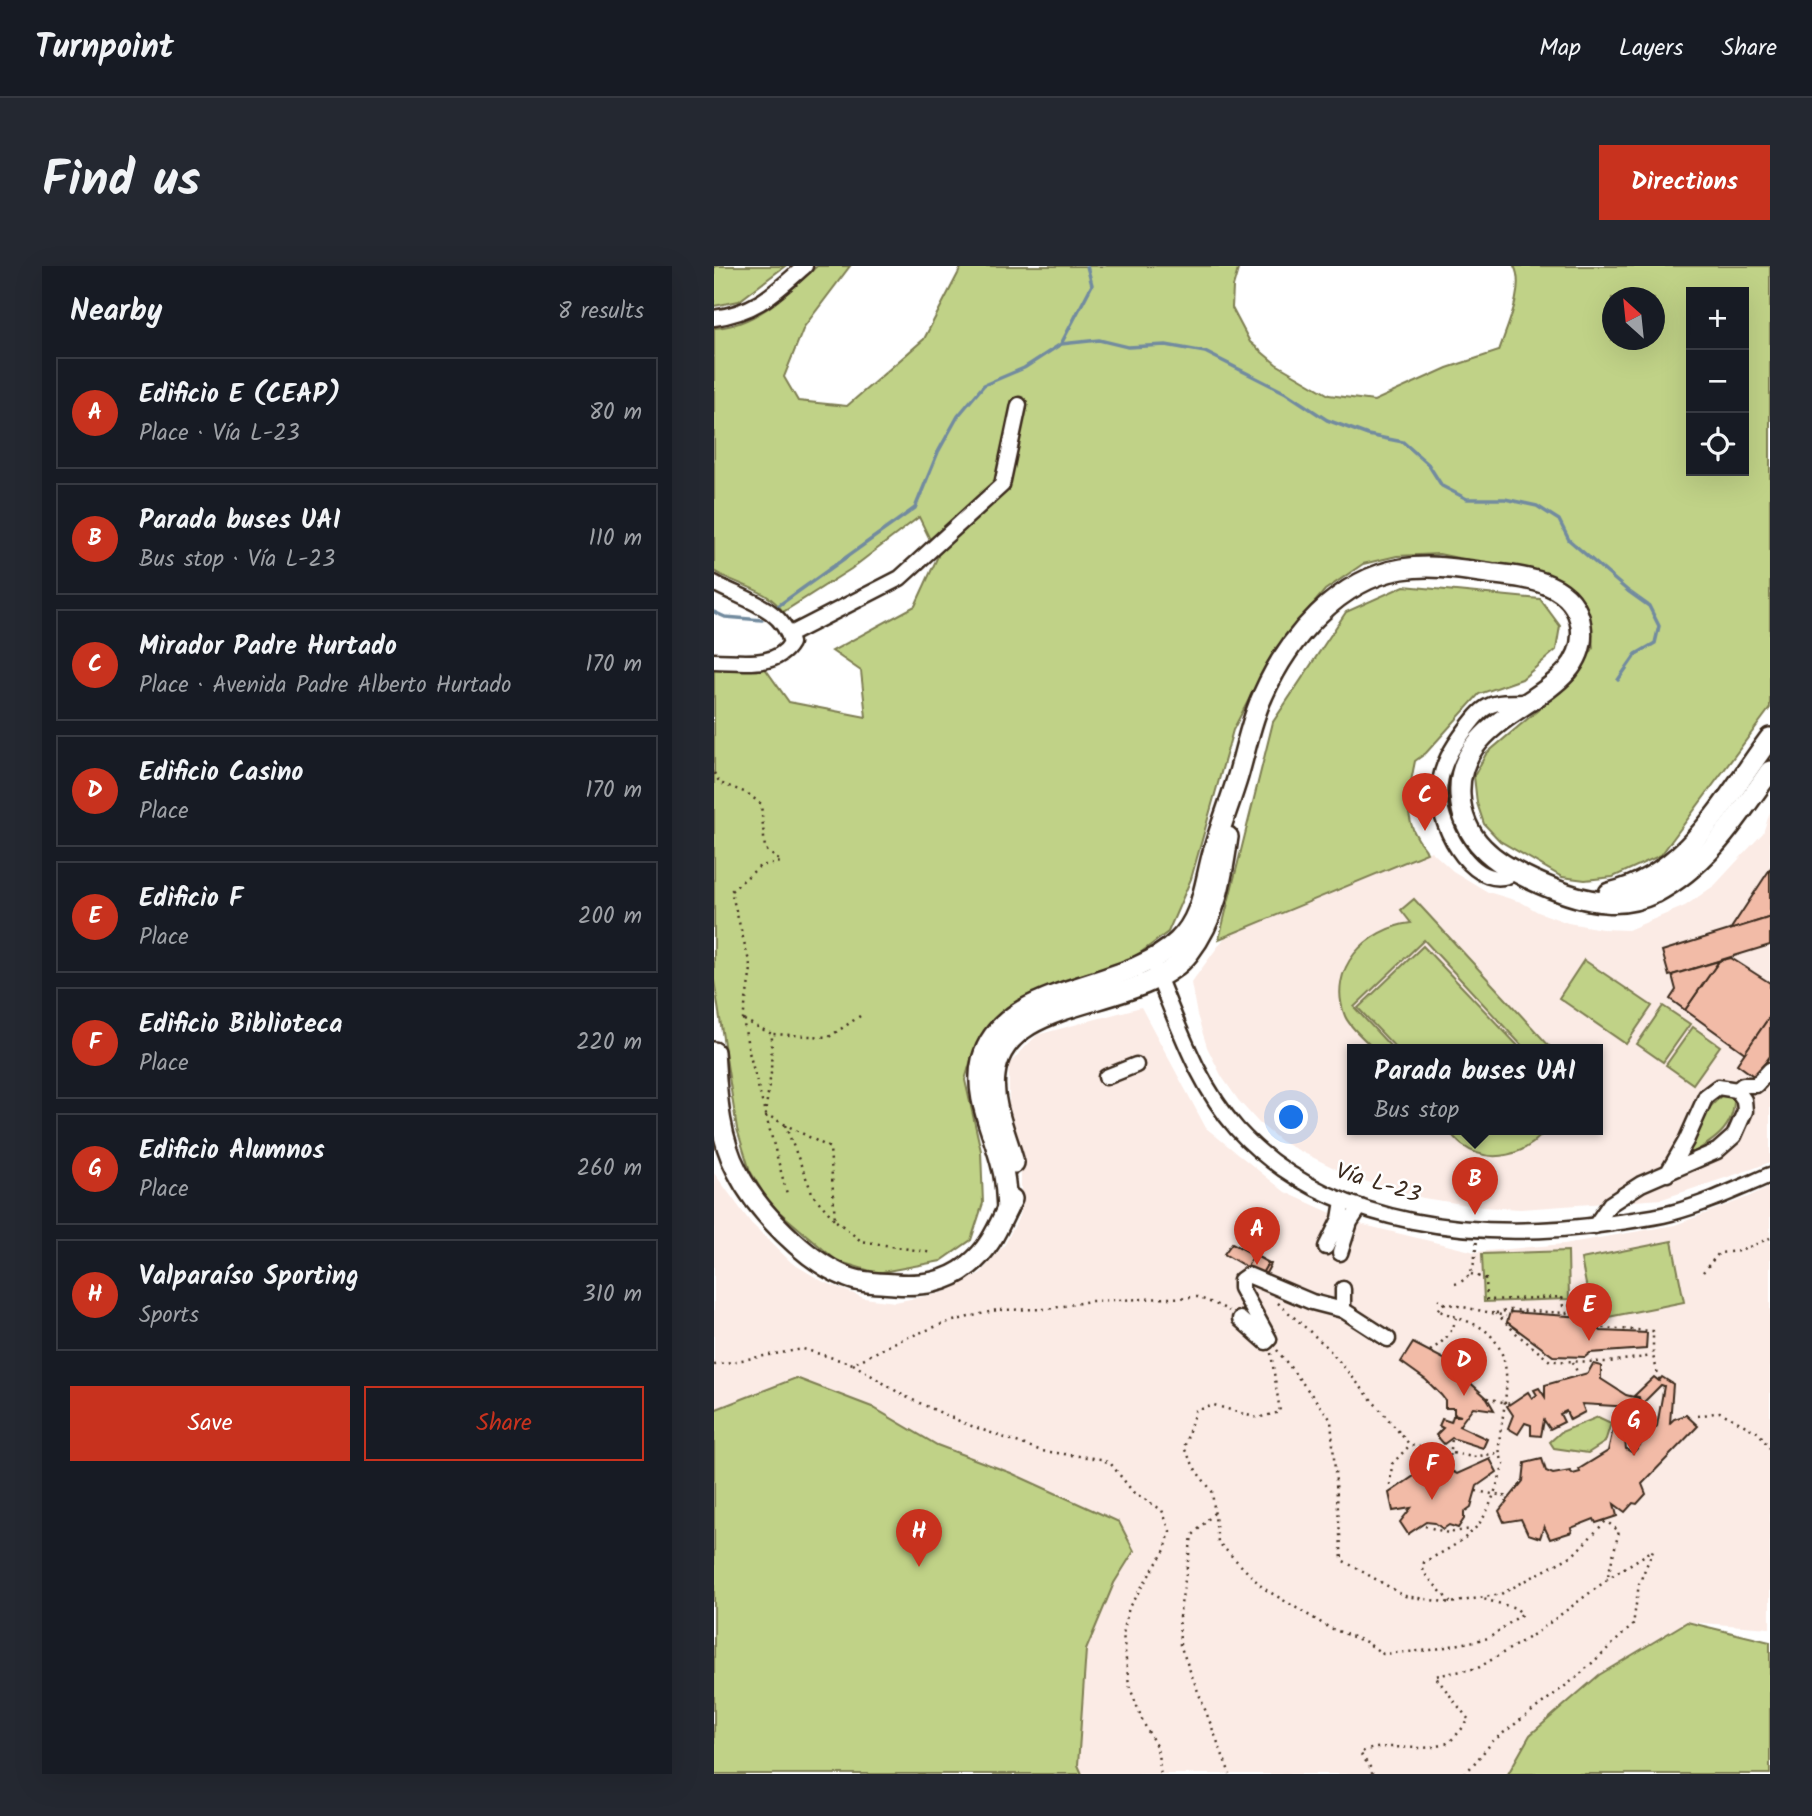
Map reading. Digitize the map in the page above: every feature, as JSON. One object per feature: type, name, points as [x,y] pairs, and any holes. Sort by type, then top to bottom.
[{"type":"main road","points":[[1007,1209],[1002,1163],[982,1100],[982,1059],[991,1040],[1007,1020],[1038,1000],[1138,968],[1180,940],[1199,910],[1212,855],[1238,779],[1261,698],[1288,648],[1330,604],[1366,581],[1391,572],[1427,567],[1513,576],[1547,583],[1562,593],[1579,617],[1580,647],[1572,665],[1552,685],[1493,726],[1476,742],[1465,762],[1460,785],[1464,819],[1475,839],[1492,856],[1517,871],[1580,897],[1606,902],[1632,901],[1654,893],[1696,864],[1738,819],[1770,771]]},
{"type":"main road","points":[[1580,897],[1619,891],[1643,882],[1665,869],[1702,831],[1770,738]]},
{"type":"main road","points":[[714,1052],[716,1094],[724,1138],[736,1169],[746,1187],[771,1218],[795,1242],[832,1270],[849,1278],[908,1286],[935,1282],[959,1273],[989,1245],[1016,1192],[1016,1171],[994,1091],[995,1073],[1003,1051],[1016,1033],[1046,1015],[1158,979],[1188,954],[1217,903],[1238,779]]},
{"type":"street","points":[[714,318],[732,316],[763,303],[805,266]]},
{"type":"street","points":[[789,635],[801,632],[900,578],[1002,485],[1019,405]]},
{"type":"street","points":[[714,583],[756,602],[776,618],[789,635],[791,643],[786,653],[768,661],[714,661]]},
{"type":"street","points":[[1158,979],[1157,970],[1165,952]]},
{"type":"street","points":[[1138,968],[1150,971],[1158,979]]},
{"type":"street","name":"Vía L-23","points":[[1158,979],[1191,1057],[1223,1112],[1252,1144],[1286,1171],[1323,1192],[1360,1207],[1432,1224],[1479,1230],[1550,1230],[1669,1214],[1770,1175]]},
{"type":"street","points":[[1106,1077],[1136,1065]]},
{"type":"street","points":[[1737,1090],[1743,1085],[1756,1085],[1770,1070]]},
{"type":"street","points":[[1595,1226],[1610,1204],[1641,1184],[1667,1174],[1717,1151],[1734,1136],[1745,1111],[1744,1100],[1737,1090],[1718,1087],[1706,1096],[1686,1141],[1667,1174]]},
{"type":"street","points":[[1627,1194],[1631,1220]]},
{"type":"street","points":[[1343,1200],[1333,1250],[1360,1207]]},
{"type":"street","points":[[1240,1319],[1266,1342],[1269,1339],[1241,1288],[1241,1280],[1248,1275],[1312,1302],[1343,1310],[1388,1339]]},
{"type":"street","points":[[1343,1289],[1343,1310]]},
{"type":"path","points":[[714,773],[720,783],[747,793],[761,804],[765,849],[781,862],[760,866],[731,891],[751,970],[743,1019],[749,1052],[787,1194]]},
{"type":"path","points":[[743,1019],[772,1034],[830,1037],[848,1021],[860,1016]]},
{"type":"path","points":[[765,1114],[771,1073],[772,1034]]},
{"type":"path","points":[[765,1114],[830,1148],[835,1220]]},
{"type":"path","points":[[785,1124],[813,1195],[835,1220],[861,1241],[933,1253]]},
{"type":"path","points":[[1455,1284],[1463,1282],[1471,1275],[1479,1230]]},
{"type":"path","points":[[1703,1272],[1719,1253],[1740,1251],[1770,1238]]},
{"type":"path","points":[[1471,1275],[1486,1279],[1487,1300],[1562,1297],[1563,1306],[1590,1304]]},
{"type":"path","points":[[1271,1296],[1325,1346],[1410,1445],[1473,1457],[1498,1453]]},
{"type":"path","points":[[853,1364],[896,1342],[945,1323],[997,1310],[1048,1309],[1104,1300],[1196,1297],[1220,1306],[1240,1319]]},
{"type":"path","points":[[1438,1299],[1444,1303],[1506,1316]]},
{"type":"path","points":[[1444,1303],[1437,1310],[1486,1331],[1507,1367],[1506,1399],[1498,1453],[1504,1464],[1480,1523],[1454,1546],[1424,1562],[1423,1572],[1451,1603]]},
{"type":"path","points":[[1496,1313],[1510,1310],[1586,1314],[1603,1328],[1653,1331],[1653,1356],[1661,1385]]},
{"type":"path","points":[[1496,1313],[1518,1335],[1550,1360],[1609,1362],[1653,1356]]},
{"type":"path","points":[[1430,1351],[1453,1331],[1456,1318]]},
{"type":"path","points":[[1269,1339],[1280,1412],[1257,1418],[1214,1405],[1195,1411],[1184,1448],[1197,1472],[1212,1491],[1218,1542],[1263,1588],[1329,1628],[1366,1643],[1383,1654],[1431,1650],[1489,1639],[1522,1614],[1516,1608],[1481,1598]]},
{"type":"path","points":[[1269,1339],[1331,1420],[1342,1560],[1405,1596],[1451,1603],[1501,1594],[1573,1555],[1606,1521],[1619,1531],[1606,1580]]},
{"type":"path","points":[[714,1365],[803,1349],[853,1364],[904,1396],[966,1424],[1042,1451],[1101,1459],[1111,1464],[1133,1492],[1162,1510],[1170,1531],[1165,1550],[1129,1607],[1123,1634],[1129,1685],[1143,1722],[1157,1748],[1161,1774]]},
{"type":"path","points":[[1573,1361],[1577,1372]]},
{"type":"path","points":[[1487,1398],[1510,1404]]},
{"type":"path","points":[[1698,1416],[1720,1412],[1759,1433],[1770,1449]]},
{"type":"path","points":[[1625,1440],[1634,1413]]},
{"type":"path","points":[[1449,1470],[1452,1438]]},
{"type":"path","points":[[1390,1485],[1392,1464],[1410,1445]]},
{"type":"path","points":[[1476,1490],[1509,1497]]},
{"type":"path","points":[[1214,1513],[1192,1536],[1179,1617],[1180,1645],[1230,1774]]},
{"type":"path","points":[[1424,1526],[1448,1533],[1474,1528]]},
{"type":"path","points":[[1372,1774],[1360,1752],[1370,1748],[1407,1749],[1446,1744],[1469,1720],[1435,1676],[1478,1668],[1536,1633],[1606,1580],[1653,1550],[1639,1584],[1633,1625],[1577,1677],[1494,1740],[1465,1774]]},
{"type":"shaded area","points":[[1770,812],[1770,1162],[1662,1199],[1521,1209],[1482,1207],[1423,1198],[1354,1178],[1282,1142],[1259,1123],[1222,1077],[1207,1047],[1197,1015],[1191,983],[1225,937],[1431,851],[1453,871],[1488,892],[1521,902],[1538,912],[1568,923],[1602,929],[1628,930],[1685,906],[1715,885],[1763,833]]},
{"type":"shaded area","points":[[1141,1007],[1206,1128],[1285,1192],[1364,1225],[1475,1252],[1564,1244],[1675,1225],[1770,1186],[1770,1628],[1687,1622],[1599,1675],[1530,1735],[1508,1774],[1082,1774],[1078,1765],[1086,1650],[1114,1583],[1134,1551],[1011,1473],[937,1445],[872,1407],[796,1378],[714,1410],[714,1173],[751,1223],[792,1263],[822,1281],[864,1298],[895,1302],[942,1293],[981,1273],[1005,1244],[1021,1213],[1021,1165],[1009,1105],[1009,1064],[1037,1035]]},
{"type":"green space","points":[[714,266],[785,266],[739,301],[714,306]]},
{"type":"green space","points":[[817,266],[850,266],[804,327],[784,377],[798,401],[847,406],[924,339],[962,266],[1239,266],[1233,287],[1232,308],[1250,342],[1276,364],[1329,395],[1374,401],[1447,368],[1499,351],[1518,285],[1514,266],[1770,266],[1770,708],[1661,855],[1613,877],[1585,880],[1562,877],[1500,841],[1484,824],[1477,803],[1474,776],[1486,754],[1577,677],[1593,648],[1590,619],[1582,599],[1553,578],[1439,554],[1397,556],[1363,564],[1325,590],[1275,649],[1233,730],[1191,879],[1168,932],[1104,975],[998,1020],[973,1053],[965,1080],[981,1151],[983,1203],[971,1240],[941,1261],[877,1273],[837,1261],[770,1204],[750,1171],[737,1129],[714,980],[714,666],[764,667],[789,702],[866,717],[861,671],[832,651],[915,606],[938,556],[919,517],[851,569],[783,612],[777,604],[761,593],[714,571],[714,328],[744,321],[783,297]]},
{"type":"green space","points":[[1404,586],[1540,599],[1560,626],[1556,650],[1522,679],[1479,694],[1426,753],[1415,761],[1410,791],[1410,820],[1427,853],[1219,939],[1273,722],[1346,612]]},
{"type":"green space","points":[[1414,899],[1547,1044],[1520,1044],[1424,940],[1354,1007],[1388,1044],[1369,1044],[1345,1016],[1341,982],[1354,954],[1366,942],[1379,933],[1411,923],[1401,910]]},
{"type":"green space","points":[[1423,946],[1516,1044],[1392,1044],[1358,1008]]},
{"type":"green space","points":[[1584,960],[1652,1006],[1626,1044],[1559,998]]},
{"type":"green space","points":[[1663,1006],[1690,1024],[1663,1062],[1637,1044]]},
{"type":"green space","points":[[1693,1027],[1720,1046],[1693,1084],[1666,1065]]},
{"type":"green space","points":[[1723,1094],[1734,1098],[1726,1127],[1712,1141],[1686,1157],[1707,1110]]},
{"type":"green space","points":[[1453,1135],[1541,1135],[1529,1145],[1508,1155],[1484,1155],[1460,1143]]},
{"type":"green space","points":[[1672,1241],[1684,1302],[1593,1320],[1581,1259]]},
{"type":"green space","points":[[1568,1251],[1569,1299],[1484,1302],[1482,1254]]},
{"type":"green space","points":[[796,1378],[872,1407],[937,1445],[1011,1473],[1119,1522],[1134,1551],[1114,1583],[1086,1650],[1078,1765],[1082,1774],[714,1774],[714,1410]]},
{"type":"green space","points":[[1598,1417],[1611,1423],[1605,1442],[1588,1453],[1554,1448],[1550,1442],[1561,1432]]},
{"type":"green space","points":[[1687,1622],[1770,1642],[1770,1774],[1508,1774],[1530,1735],[1599,1675]]},
{"type":"building","points":[[1770,869],[1770,915],[1768,918],[1730,930]]},
{"type":"building","points":[[1768,918],[1770,945],[1669,976],[1662,951]]},
{"type":"building","points":[[1731,958],[1770,983],[1770,1016],[1745,1053],[1685,1010],[1719,961]]},
{"type":"building","points":[[1719,961],[1685,1010],[1670,999],[1676,990],[1672,975]]},
{"type":"building","points":[[1770,1016],[1770,1056],[1755,1077],[1737,1064]]},
{"type":"building","points":[[1232,1243],[1271,1264],[1264,1277],[1224,1254]]},
{"type":"building","points":[[1254,1255],[1268,1263],[1261,1275],[1246,1268]]},
{"type":"building","points":[[1510,1312],[1584,1317],[1601,1331],[1647,1333],[1646,1349],[1590,1353],[1585,1357],[1553,1356],[1507,1322]]},
{"type":"building","points":[[1413,1343],[1444,1359],[1487,1398],[1494,1410],[1473,1407],[1459,1426],[1487,1439],[1483,1448],[1452,1438],[1444,1444],[1436,1435],[1443,1428],[1439,1426],[1442,1419],[1451,1422],[1453,1416],[1461,1416],[1454,1414],[1454,1408],[1445,1408],[1445,1400],[1441,1395],[1401,1362]]},
{"type":"building","points":[[1593,1364],[1601,1366],[1601,1379],[1626,1395],[1638,1398],[1640,1407],[1634,1413],[1629,1411],[1631,1407],[1582,1404],[1585,1412],[1570,1420],[1566,1411],[1560,1414],[1564,1422],[1550,1429],[1544,1420],[1541,1436],[1531,1435],[1531,1425],[1525,1423],[1518,1434],[1508,1428],[1513,1415],[1507,1406],[1528,1392],[1532,1398],[1537,1395],[1534,1390],[1539,1388],[1545,1397],[1545,1385],[1588,1373]]},
{"type":"building","points":[[1654,1377],[1659,1381],[1662,1377],[1673,1384],[1670,1423],[1686,1415],[1698,1426],[1642,1484],[1646,1494],[1637,1504],[1633,1503],[1625,1512],[1614,1504],[1617,1516],[1596,1523],[1594,1519],[1571,1528],[1572,1532],[1550,1539],[1544,1526],[1540,1538],[1528,1534],[1521,1519],[1504,1522],[1499,1511],[1523,1481],[1525,1463],[1542,1459],[1546,1471],[1553,1474],[1580,1472],[1579,1469],[1608,1451],[1613,1429],[1624,1432],[1626,1449],[1633,1453],[1657,1426],[1664,1386],[1661,1385],[1641,1405],[1639,1397],[1634,1396]]},
{"type":"building","points":[[1490,1459],[1497,1472],[1477,1486],[1471,1507],[1464,1512],[1464,1519],[1458,1528],[1449,1525],[1443,1529],[1435,1523],[1426,1522],[1408,1534],[1400,1522],[1411,1508],[1393,1511],[1389,1493],[1417,1474],[1446,1468],[1457,1474]]},
{"type":"waterway","points":[[778,606],[915,508],[938,452],[958,416],[984,385],[1024,368],[1061,344],[1092,285],[1087,266]]},
{"type":"waterway","points":[[1061,344],[1099,340],[1128,347],[1166,345],[1205,352],[1286,393],[1327,420],[1368,435],[1403,442],[1428,464],[1442,486],[1467,499],[1505,499],[1537,506],[1559,520],[1569,540],[1649,606],[1659,626],[1655,643],[1636,654],[1618,680]]},
{"type":"waterway","points":[[714,612],[725,617],[762,620]]},
{"type":"place","name":"Mirador Padre Hurtado","points":[[1425,831]]},
{"type":"place","name":"Parada buses UAI","points":[[1475,1215]]},
{"type":"place","name":"Edificio E (CEAP)","points":[[1257,1265]]},
{"type":"place","name":"Edificio F","points":[[1589,1341]]},
{"type":"place","name":"Edificio Casino","points":[[1464,1396]]},
{"type":"place","name":"Edificio Alumnos","points":[[1634,1456]]},
{"type":"place","name":"Edificio Biblioteca","points":[[1432,1500]]},
{"type":"place","name":"Valparaíso Sporting","points":[[919,1567]]}]
